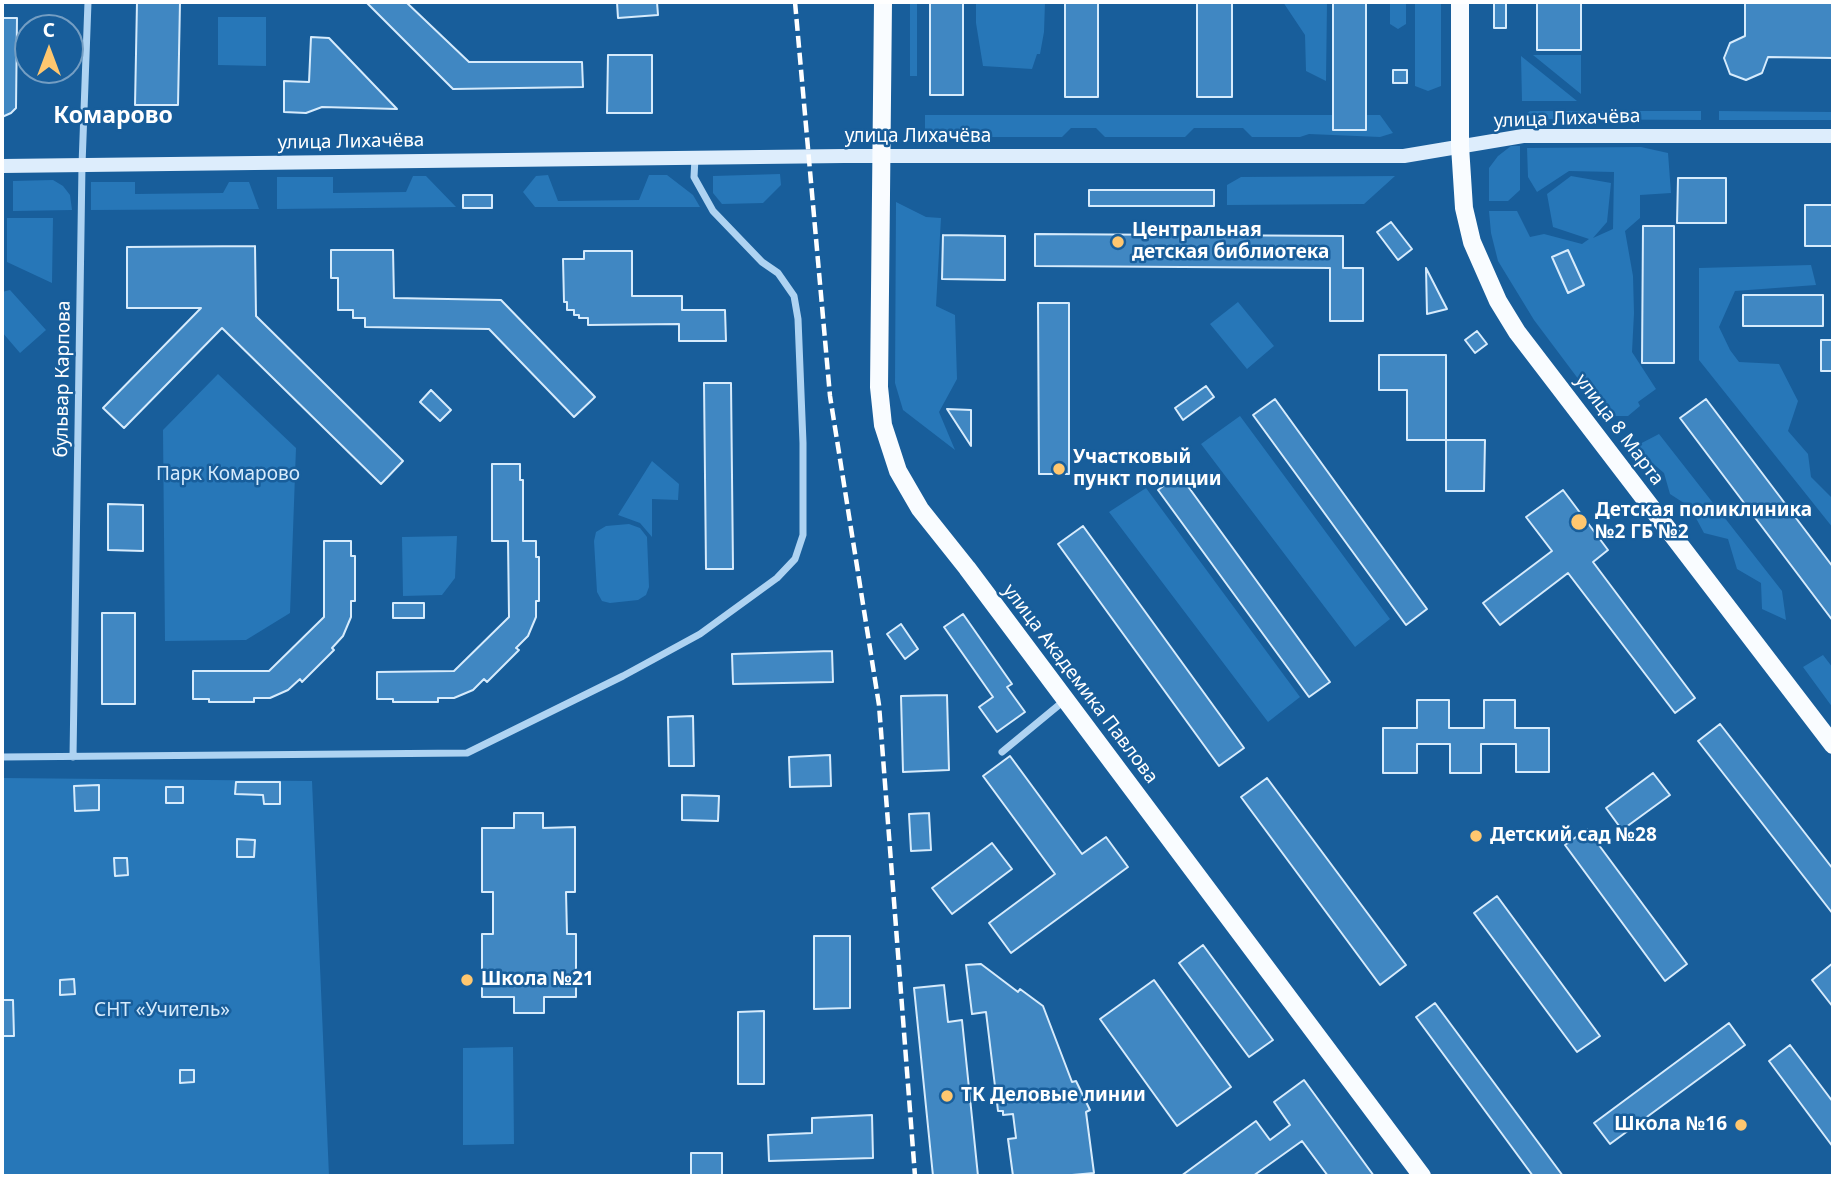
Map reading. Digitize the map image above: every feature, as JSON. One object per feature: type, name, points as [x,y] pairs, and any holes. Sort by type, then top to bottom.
[{"type":"main road","name":"улица Академика Павлова","points":[[883,2],[879,387],[883,425],[898,471],[920,509],[1422,1176]]},
{"type":"main road","name":"улица 8 Марта","points":[[1460,2],[1460,146],[1464,208],[1472,242],[1485,275],[1510,321],[1833,745]]},
{"type":"main road","name":"улица Лихачёва","points":[[2,166],[883,156],[1404,156],[1523,136],[1833,136]]},
{"type":"street","name":"бульвар Карпова","points":[[73,757],[82,165],[88,2]]},
{"type":"street","points":[[2,757],[467,753],[623,676],[700,634],[777,578],[795,559],[803,535],[803,443],[798,319],[794,296],[778,274],[762,262],[713,211],[694,177],[695,158]]},
{"type":"street","points":[[1002,752],[1066,700]]},
{"type":"green space","points":[[910,2],[917,2],[917,76],[910,76]]},
{"type":"green space","points":[[976,2],[1045,2],[1040,54],[1037,54],[1032,69],[983,66],[976,23]]},
{"type":"green space","points":[[1283,2],[1327,2],[1326,81],[1306,71],[1305,35]]},
{"type":"green space","points":[[1390,2],[1406,2],[1406,24],[1398,29],[1390,24]]},
{"type":"green space","points":[[1415,2],[1441,2],[1441,86],[1428,91],[1415,86]]},
{"type":"green space","points":[[218,17],[266,17],[266,66],[218,65]]},
{"type":"green space","points":[[1533,55],[1581,55],[1581,94]]},
{"type":"green space","points":[[1521,56],[1577,101],[1522,101]]},
{"type":"green space","points":[[1530,111],[1701,111],[1701,120],[1530,119],[1525,115]]},
{"type":"green space","points":[[1719,111],[1833,112],[1833,120],[1719,120]]},
{"type":"green space","points":[[925,115],[1380,115],[1393,133],[1380,137],[1309,134],[1300,137],[1252,137],[1243,128],[1194,128],[1185,137],[1105,137],[1096,128],[1071,128],[1062,137],[939,137],[925,132]]},
{"type":"green space","points":[[1511,146],[1520,146],[1520,190],[1508,201],[1489,201],[1489,168],[1498,156]]},
{"type":"green space","points":[[1641,147],[1668,153],[1671,193],[1640,195],[1640,218],[1625,231],[1633,276],[1632,352],[1656,389],[1638,402],[1640,406],[1628,416],[1606,416],[1534,320],[1498,261],[1489,211],[1517,211],[1530,237],[1544,234],[1582,244],[1589,239],[1553,227],[1547,194],[1571,176],[1611,183],[1607,222],[1593,238],[1613,229],[1614,172],[1569,171],[1537,192],[1528,177],[1527,148]]},
{"type":"green space","points":[[780,174],[781,185],[763,203],[722,204],[713,193],[713,176]]},
{"type":"green space","points":[[548,175],[558,201],[639,200],[649,175],[667,175],[693,195],[700,207],[535,207],[523,192],[536,176]]},
{"type":"green space","points":[[413,176],[426,176],[456,207],[277,209],[277,177],[333,177],[333,193],[406,192]]},
{"type":"green space","points":[[1395,176],[1364,204],[1227,205],[1227,185],[1241,177]]},
{"type":"green space","points":[[53,180],[63,186],[70,195],[72,210],[13,211],[13,181]]},
{"type":"green space","points":[[91,182],[135,182],[135,194],[223,193],[229,182],[249,182],[259,209],[91,210]]},
{"type":"green space","points":[[896,202],[926,217],[941,218],[936,306],[955,315],[957,379],[939,412],[955,450],[903,410],[895,383]]},
{"type":"green space","points":[[7,218],[53,218],[52,283],[7,262]]},
{"type":"green space","points":[[1811,265],[1816,285],[1735,291],[1719,327],[1739,362],[1779,364],[1798,401],[1788,431],[1808,454],[1811,477],[1833,499],[1833,528],[1699,360],[1699,268]]},
{"type":"green space","points":[[10,290],[46,330],[20,353],[2,332],[2,292]]},
{"type":"green space","points":[[1238,302],[1274,346],[1247,369],[1210,324]]},
{"type":"green space","name":"Парк Комарово","points":[[218,374],[296,448],[290,613],[246,640],[165,641],[163,430]]},
{"type":"green space","points":[[1240,416],[1390,619],[1355,647],[1201,444]]},
{"type":"green space","points":[[1659,434],[1782,591],[1786,620],[1762,609],[1761,583],[1737,569],[1728,539],[1704,533],[1690,507],[1670,494],[1664,473],[1634,447]]},
{"type":"green space","points":[[652,461],[679,484],[678,500],[652,499],[652,537],[640,523],[618,515]]},
{"type":"green space","points":[[1146,488],[1300,697],[1268,722],[1109,512]]},
{"type":"green space","points":[[629,524],[640,528],[647,537],[649,587],[646,595],[638,600],[610,603],[602,601],[597,592],[594,541],[596,532],[606,526]]},
{"type":"green space","points":[[457,536],[455,578],[442,595],[403,596],[402,537]]},
{"type":"green space","points":[[1823,655],[1833,668],[1833,708],[1803,667]]},
{"type":"green space","name":"СНТ «Учитель»","points":[[2,778],[312,781],[329,1176],[2,1176]]},
{"type":"green space","points":[[513,1047],[514,1144],[463,1145],[463,1048]]},
{"type":"building","points":[[137,2],[180,2],[178,105],[135,105]]},
{"type":"building","points":[[366,2],[406,2],[469,62],[582,62],[583,87],[453,89]]},
{"type":"building","points":[[617,2],[657,2],[658,15],[618,18]]},
{"type":"building","points":[[930,2],[963,2],[963,95],[930,95]]},
{"type":"building","points":[[1065,2],[1098,2],[1098,97],[1065,97]]},
{"type":"building","points":[[1197,2],[1232,2],[1232,97],[1197,97]]},
{"type":"building","points":[[1333,2],[1366,2],[1366,130],[1333,130]]},
{"type":"building","points":[[1494,2],[1506,2],[1506,28],[1494,28]]},
{"type":"building","points":[[1537,2],[1581,2],[1581,50],[1537,50]]},
{"type":"building","points":[[1745,2],[1833,2],[1833,58],[1768,57],[1762,73],[1746,80],[1730,74],[1724,58],[1730,43],[1745,36]]},
{"type":"building","points":[[2,18],[14,18],[16,108],[2,117]]},
{"type":"building","points":[[311,37],[329,38],[397,109],[322,107],[306,113],[284,112],[284,81],[309,82]]},
{"type":"building","points":[[608,55],[652,55],[652,113],[607,113]]},
{"type":"building","points":[[1393,70],[1407,70],[1407,83],[1393,83]]},
{"type":"building","points":[[1678,178],[1726,178],[1726,223],[1677,223]]},
{"type":"building","points":[[1089,190],[1214,190],[1214,206],[1089,206]]},
{"type":"building","points":[[463,195],[492,195],[492,208],[463,208]]},
{"type":"building","points":[[1805,205],[1833,205],[1833,246],[1805,246]]},
{"type":"building","points":[[1391,222],[1412,249],[1398,260],[1377,232]]},
{"type":"building","points":[[1643,226],[1674,226],[1674,363],[1642,363]]},
{"type":"building","points":[[1035,234],[1343,236],[1343,268],[1363,268],[1363,321],[1330,321],[1330,268],[1035,266]]},
{"type":"building","points":[[943,235],[1005,236],[1005,280],[942,279]]},
{"type":"building","points":[[255,246],[256,316],[403,461],[381,484],[222,328],[124,428],[103,408],[201,308],[127,308],[127,247]]},
{"type":"building","points":[[331,250],[393,250],[394,298],[501,300],[595,397],[574,417],[489,329],[365,327],[365,318],[353,318],[353,310],[338,310],[338,278],[331,278]]},
{"type":"building","points":[[1568,250],[1584,285],[1568,293],[1552,257]]},
{"type":"building","points":[[584,251],[632,251],[632,296],[682,296],[682,310],[725,310],[726,341],[679,341],[679,324],[588,325],[588,318],[574,315],[574,310],[567,310],[567,302],[564,302],[563,259],[584,259]]},
{"type":"building","points":[[1426,268],[1447,309],[1427,314]]},
{"type":"building","points":[[1743,295],[1823,295],[1823,326],[1743,326]]},
{"type":"building","points":[[1038,303],[1069,303],[1069,474],[1039,474]]},
{"type":"building","points":[[1477,331],[1487,344],[1475,353],[1465,340]]},
{"type":"building","points":[[1821,340],[1833,340],[1833,371],[1821,371]]},
{"type":"building","points":[[1379,355],[1446,355],[1446,440],[1407,440],[1407,390],[1379,390]]},
{"type":"building","points":[[704,383],[731,383],[733,569],[706,569]]},
{"type":"building","points":[[1206,386],[1214,397],[1183,420],[1175,408]]},
{"type":"building","points":[[431,390],[451,410],[440,421],[420,402]]},
{"type":"building","points":[[1275,399],[1427,609],[1406,625],[1253,415]]},
{"type":"building","points":[[1706,399],[1833,567],[1833,621],[1680,418]]},
{"type":"building","points":[[947,409],[971,410],[971,446]]},
{"type":"building","points":[[1446,440],[1485,440],[1484,491],[1446,491]]},
{"type":"building","points":[[492,464],[520,464],[520,480],[523,480],[523,541],[536,541],[536,557],[539,557],[539,601],[536,601],[536,617],[528,636],[516,648],[519,650],[487,682],[484,679],[473,690],[454,698],[438,698],[438,702],[393,702],[393,699],[377,699],[377,672],[454,671],[509,617],[508,541],[492,541]]},
{"type":"building","points":[[1179,474],[1330,682],[1309,697],[1158,490]]},
{"type":"building","points":[[1563,490],[1608,550],[1593,562],[1695,698],[1675,713],[1568,573],[1500,625],[1483,603],[1552,551],[1526,517]]},
{"type":"building","points":[[108,504],[143,505],[143,551],[108,550]]},
{"type":"building","points":[[1083,526],[1244,748],[1219,766],[1058,544]]},
{"type":"building","points":[[324,541],[351,541],[351,556],[355,556],[355,601],[351,601],[351,617],[343,636],[332,648],[334,650],[302,682],[300,679],[288,690],[270,698],[254,698],[254,702],[209,702],[209,699],[193,699],[193,671],[269,671],[324,617]]},
{"type":"building","points":[[393,603],[424,603],[424,618],[393,618]]},
{"type":"building","points":[[102,613],[135,613],[135,704],[102,704]]},
{"type":"building","points":[[963,614],[1012,684],[1007,687],[1025,712],[997,732],[979,707],[993,697],[944,627]]},
{"type":"building","points":[[901,624],[918,649],[905,659],[887,634]]},
{"type":"building","points":[[832,651],[833,682],[733,684],[732,654]]},
{"type":"building","points":[[947,695],[949,770],[903,772],[901,696]]},
{"type":"building","points":[[1417,700],[1449,700],[1449,728],[1484,728],[1484,700],[1515,700],[1515,728],[1549,728],[1549,772],[1516,772],[1516,744],[1481,744],[1481,773],[1450,773],[1450,744],[1417,744],[1417,773],[1383,773],[1383,728],[1417,728]]},
{"type":"building","points":[[693,716],[694,766],[669,766],[668,717]]},
{"type":"building","points":[[1720,724],[1833,869],[1833,914],[1698,741]]},
{"type":"building","points":[[830,755],[831,786],[790,787],[789,757]]},
{"type":"building","points":[[1010,756],[1082,854],[1106,837],[1128,867],[1011,953],[989,923],[1055,874],[983,776]]},
{"type":"building","points":[[1653,773],[1670,795],[1622,830],[1606,808]]},
{"type":"building","points":[[1267,778],[1406,965],[1380,985],[1241,797]]},
{"type":"building","points":[[236,782],[280,782],[280,804],[264,804],[263,795],[235,794]]},
{"type":"building","points":[[99,785],[99,810],[75,811],[74,786]]},
{"type":"building","points":[[166,787],[183,787],[183,803],[166,803]]},
{"type":"building","points":[[682,795],[719,796],[718,821],[682,820]]},
{"type":"building","points":[[514,813],[543,813],[543,828],[575,827],[575,892],[566,892],[567,934],[576,934],[576,997],[544,997],[544,1013],[514,1013],[514,997],[482,997],[482,934],[493,934],[493,892],[482,892],[482,828],[514,828]]},
{"type":"building","points":[[929,813],[931,850],[911,851],[909,814]]},
{"type":"building","points":[[1587,829],[1687,964],[1665,981],[1565,845]]},
{"type":"building","points":[[237,839],[255,840],[254,857],[237,857]]},
{"type":"building","points":[[992,843],[1012,869],[952,914],[932,888]]},
{"type":"building","points":[[114,858],[127,858],[128,875],[115,876]]},
{"type":"building","points":[[1497,896],[1600,1036],[1577,1052],[1474,913]]},
{"type":"building","points":[[814,936],[850,936],[850,1008],[814,1009]]},
{"type":"building","points":[[1203,945],[1273,1040],[1249,1057],[1179,963]]},
{"type":"building","points":[[1833,963],[1833,1007],[1812,980]]},
{"type":"building","points":[[981,964],[1018,992],[1020,989],[1043,1006],[1072,1082],[1076,1081],[1090,1110],[1086,1112],[1094,1173],[1013,1176],[1008,1139],[1016,1138],[1013,1114],[1003,1115],[1003,1111],[998,1111],[986,1012],[972,1014],[966,965]]},
{"type":"building","points":[[74,979],[75,994],[60,995],[60,980]]},
{"type":"building","points":[[1154,980],[1231,1087],[1177,1126],[1100,1019]]},
{"type":"building","name":"ТК Деловые линии","points":[[944,985],[948,1022],[962,1020],[978,1176],[933,1176],[914,988]]},
{"type":"building","points":[[2,1000],[13,1000],[14,1036],[2,1036]]},
{"type":"building","points":[[1435,1003],[1563,1176],[1533,1176],[1416,1017]]},
{"type":"building","points":[[764,1011],[764,1084],[738,1084],[738,1012]]},
{"type":"building","points":[[1729,1023],[1745,1045],[1610,1144],[1594,1123]]},
{"type":"building","points":[[1790,1045],[1833,1102],[1833,1147],[1769,1061]]},
{"type":"building","points":[[180,1070],[194,1070],[194,1082],[180,1083]]},
{"type":"building","points":[[1304,1080],[1374,1176],[1328,1176],[1302,1141],[1253,1176],[1181,1176],[1256,1121],[1270,1140],[1290,1125],[1274,1102]]},
{"type":"building","points":[[872,1115],[873,1158],[769,1161],[768,1135],[812,1133],[812,1118]]},
{"type":"building","points":[[691,1153],[722,1153],[722,1176],[691,1176]]},
{"type":"railway","points":[[795,2],[830,396],[879,705],[915,1176]]},
{"type":"place","name":"Центральная детская библиотека","points":[[1118,242]]},
{"type":"place","name":"Участковый пункт полиции","points":[[1059,469]]},
{"type":"place","name":"Детская поликлиника №2 ГБ №2","points":[[1579,522]]},
{"type":"place","name":"Детский сад №28","points":[[1476,836]]},
{"type":"place","name":"Школа №21","points":[[467,980]]},
{"type":"place","name":"ТК Деловые линии","points":[[947,1096]]},
{"type":"place","name":"Школа №16","points":[[1741,1125]]},
{"type":"district","name":"Комарово","points":[[113,116]]}]
